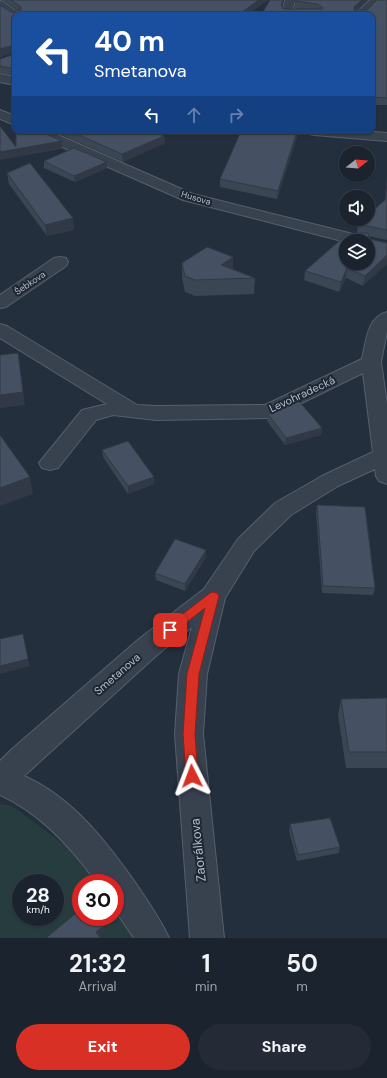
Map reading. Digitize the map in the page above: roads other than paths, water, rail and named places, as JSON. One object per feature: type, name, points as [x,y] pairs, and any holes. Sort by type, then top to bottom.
[{"type":"street","points":[[287,12],[290,0]]},
{"type":"street","points":[[362,12],[376,0]]},
{"type":"street","points":[[0,4],[12,12]]},
{"type":"street","points":[[0,78],[12,80]]},
{"type":"street","points":[[0,114],[12,120]]},
{"type":"street","name":"Husova","points":[[51,134],[188,196],[339,235]]},
{"type":"street","points":[[350,134],[387,137]]},
{"type":"street","name":"Šebkova","points":[[0,303],[60,262]]},
{"type":"street","points":[[385,466],[379,367],[380,325],[387,317]]},
{"type":"street","name":"Levohradecká","points":[[0,330],[132,410]]},
{"type":"street","name":"Levohradecká","points":[[50,463],[89,415],[113,409],[156,413],[268,411],[379,367]]},
{"type":"street","name":"Smetanova","points":[[152,938],[116,882],[82,839],[43,804],[20,789],[0,780],[21,759],[148,647],[213,596],[246,545],[284,509],[330,481],[385,466]]},
{"type":"street","name":"Zaorálkova","points":[[207,938],[189,734],[193,674],[213,596]]}]
